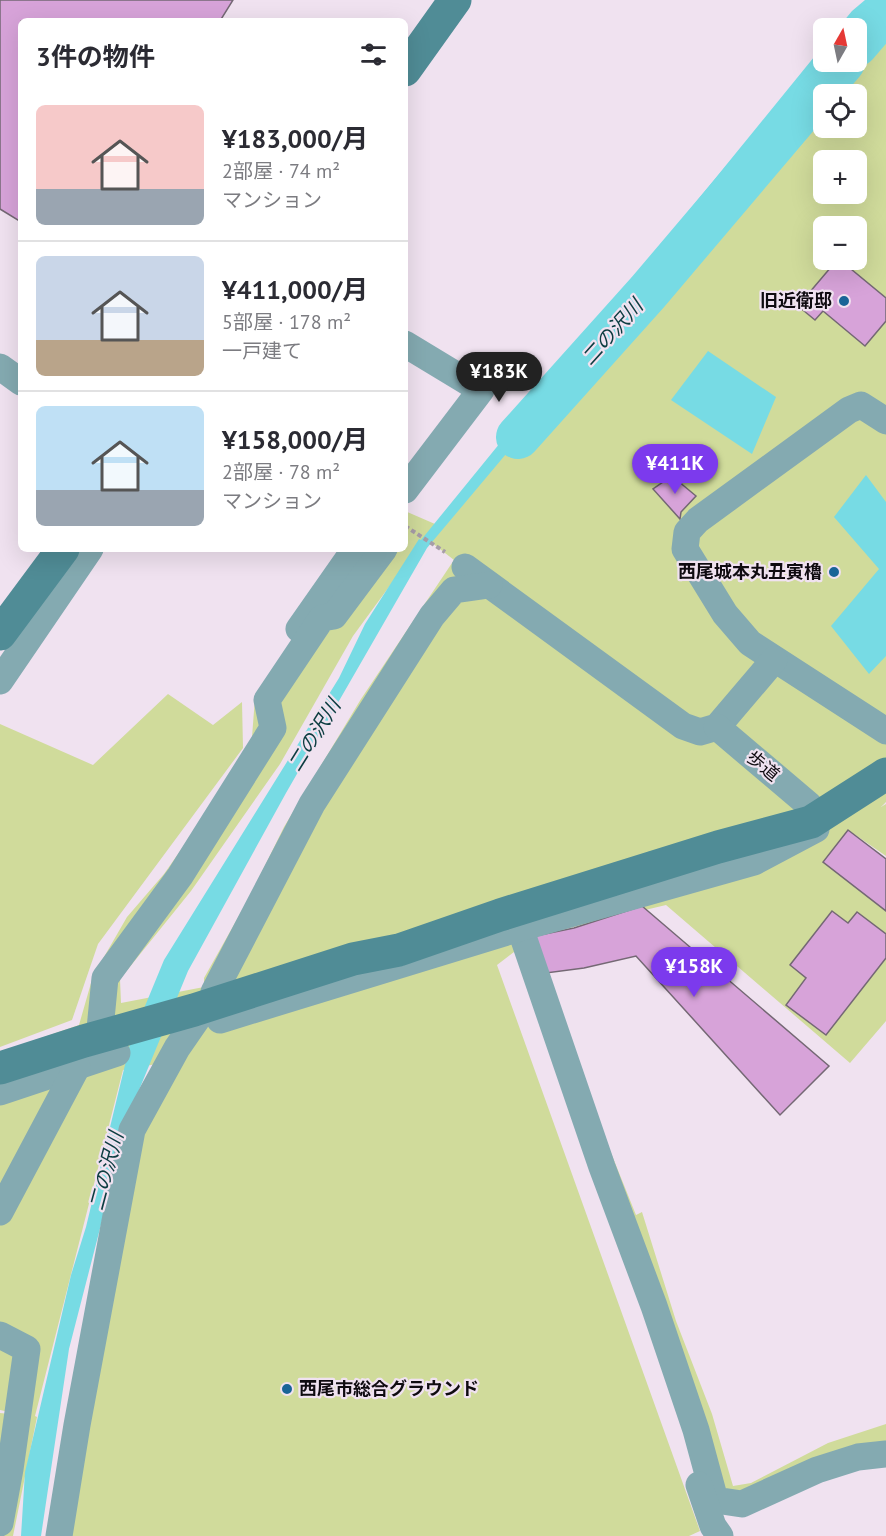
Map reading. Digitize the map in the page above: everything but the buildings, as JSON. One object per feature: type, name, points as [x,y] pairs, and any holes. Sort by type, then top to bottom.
[{"type":"street","points":[[408,66],[455,0]]},
{"type":"street","points":[[408,346],[481,390],[408,486]]},
{"type":"street","points":[[0,367],[18,380]]},
{"type":"street","points":[[886,421],[861,405],[849,410],[698,520],[687,532],[685,549],[725,614],[750,643],[886,731]]},
{"type":"street","points":[[0,634],[61,552]]},
{"type":"street","points":[[0,681],[88,552]]},
{"type":"street","points":[[249,700],[353,552]]},
{"type":"street","points":[[0,1212],[84,1043],[105,978],[180,876],[273,728],[267,700],[322,618],[334,616],[382,552]]},
{"type":"street","points":[[465,567],[683,726],[700,732],[717,727],[774,660]]},
{"type":"street","points":[[59,1536],[77,1425],[132,1130],[177,1048],[208,1007],[312,804],[432,616],[454,590],[489,585]]},
{"type":"street","name":"歩道","points":[[717,727],[809,806]]},
{"type":"street","points":[[249,982],[653,857],[809,806],[886,759]]},
{"type":"street","points":[[508,925],[718,848],[811,822],[886,774]]},
{"type":"street","points":[[0,1068],[208,1007],[353,959],[508,925],[754,862],[886,791]]},
{"type":"street","points":[[508,925],[654,1306],[696,1430],[715,1500],[742,1504],[817,1470],[858,1457],[886,1454]]},
{"type":"street","points":[[508,925],[717,1531],[852,1467],[886,1462]]},
{"type":"street","points":[[0,1092],[84,1043]]},
{"type":"street","points":[[0,1059],[84,1043],[117,1053]]},
{"type":"street","points":[[0,1335],[27,1349],[0,1523]]},
{"type":"path","points":[[408,528],[465,567]]},
{"type":"green space","points":[[870,0],[886,16],[886,802],[881,807],[886,804],[886,856],[854,834],[850,837],[886,860],[886,1021],[850,1063],[666,905],[536,936],[607,1143],[636,1215],[642,1212],[676,1321],[712,1414],[733,1486],[751,1483],[828,1443],[886,1424],[886,1456],[727,1513],[518,949],[497,965],[700,1531],[689,1536],[55,1536],[147,1084],[162,1063],[123,1070],[35,1416],[37,1417],[13,1536],[0,1536],[0,1413],[28,1416],[0,1410],[0,1052],[79,1025],[93,976],[127,917],[164,874],[251,750],[255,698],[368,552],[408,552],[408,512],[435,524],[353,636],[280,764],[191,891],[120,979],[121,1003],[204,987],[204,978],[249,898],[284,827],[361,699],[454,560],[427,539],[816,72],[867,72],[867,18],[861,18]]},
{"type":"green space","points":[[168,694],[213,725],[242,702],[243,748],[98,944],[72,1020],[0,1047],[0,724],[93,765]]},
{"type":"water","points":[[865,0],[886,0],[886,6],[867,23],[867,18],[846,18]]},
{"type":"water","name":"二の沢川","points":[[813,58],[813,72],[828,72],[817,84],[813,84],[813,89],[427,548],[286,793],[188,971],[130,1112],[69,1349],[41,1536],[21,1536],[25,1472],[71,1275],[86,1227],[131,1040],[164,960],[339,678],[365,624],[419,539],[421,540]]},
{"type":"water","points":[[708,351],[776,397],[752,454],[671,400]]},
{"type":"water","points":[[866,475],[886,502],[886,656],[869,674],[831,626],[879,569],[834,517]]},
{"type":"waterway","name":"二の沢川","points":[[867,32],[886,10]]},
{"type":"waterway","name":"二の沢川","points":[[518,437],[648,292],[835,72]]},
{"type":"place","name":"旧近衛邸","points":[[844,301]]},
{"type":"place","name":"西尾城本丸丑寅櫓","points":[[834,572]]},
{"type":"place","name":"西尾市総合グラウンド","points":[[287,1389]]}]
